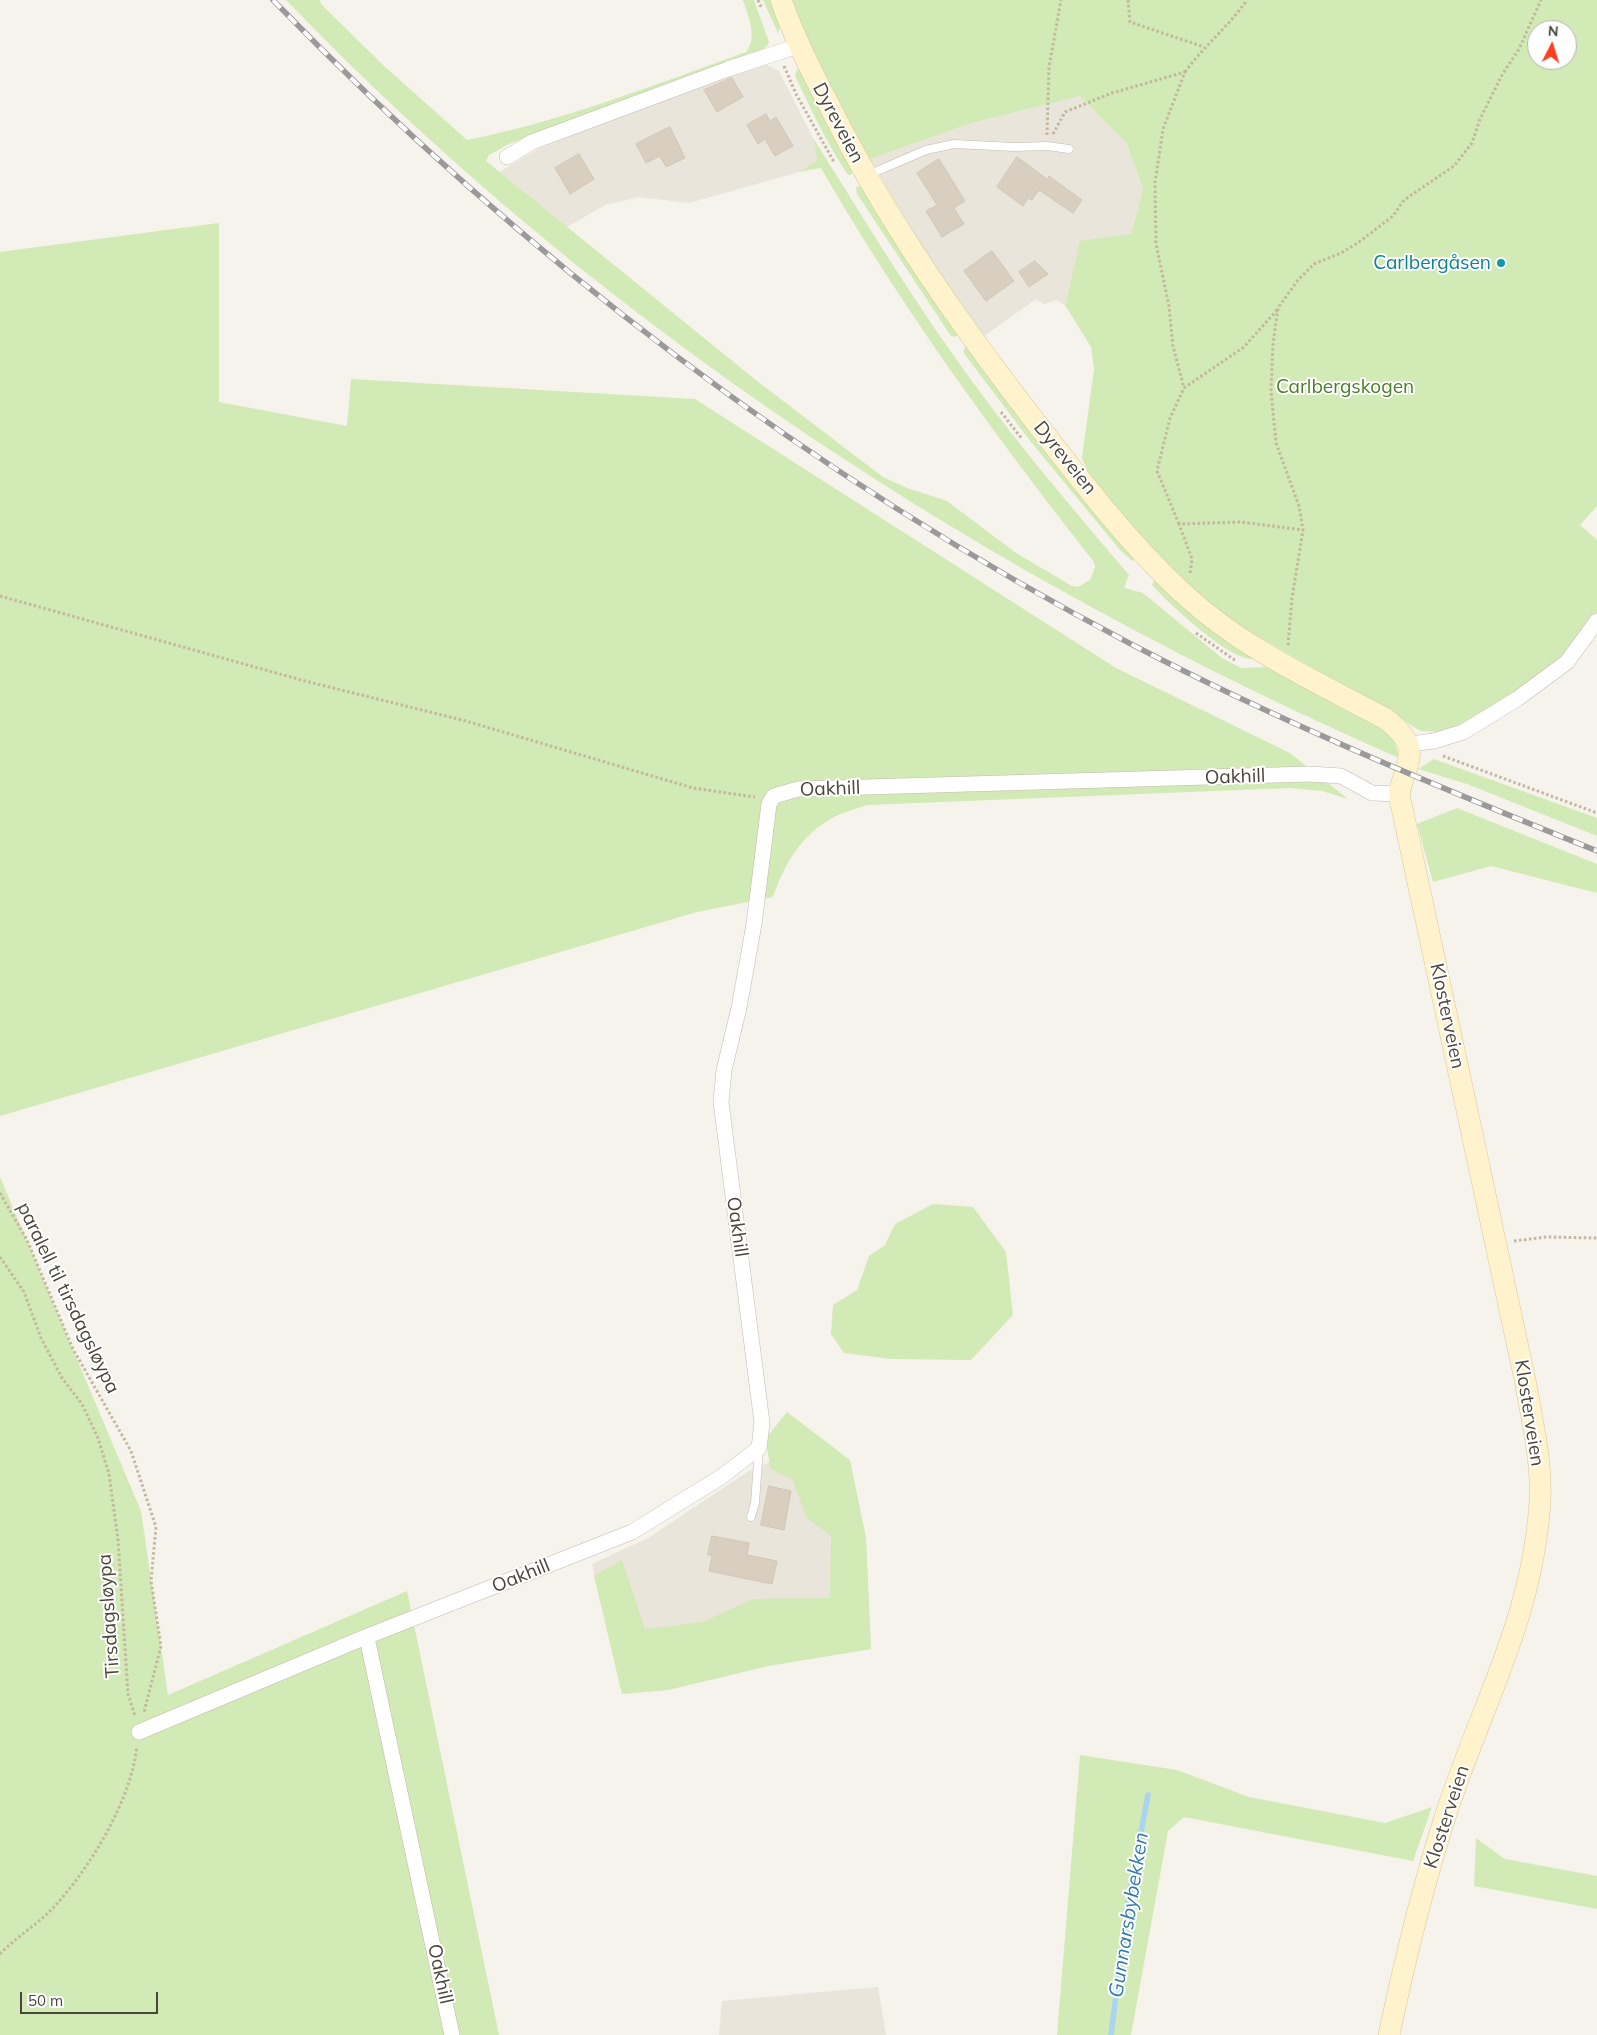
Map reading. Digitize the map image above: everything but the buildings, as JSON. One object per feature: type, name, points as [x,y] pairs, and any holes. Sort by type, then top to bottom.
[{"type":"main road","name":"Dyreveien","points":[[781,0],[798,46],[866,176],[969,336],[1073,470],[1138,547],[1186,596],[1222,626],[1286,665],[1386,719],[1400,730],[1410,744]]},
{"type":"main road","points":[[1400,788],[1410,755],[1410,744]]},
{"type":"main road","name":"Klosterveien","points":[[1389,2035],[1410,1938],[1447,1810],[1514,1636],[1527,1590],[1535,1554],[1540,1499],[1537,1447],[1526,1380],[1400,788]]},
{"type":"street","points":[[507,157],[532,142],[728,68],[798,46]]},
{"type":"street","points":[[1410,744],[1463,732],[1517,699],[1567,662],[1597,622]]},
{"type":"street","name":"Oakhill","points":[[452,2035],[367,1638],[632,1532],[721,1477],[759,1448],[762,1423],[721,1102],[724,1070],[739,1008],[754,924],[764,830],[769,804],[774,796],[798,789],[1309,774],[1341,776],[1372,792],[1400,788]]},
{"type":"street","points":[[139,1732],[367,1638]]},
{"type":"lane","points":[[866,176],[926,150],[954,144],[1014,147],[1047,146],[1069,149]]},
{"type":"lane","points":[[751,1516],[755,1503],[759,1448]]},
{"type":"path","points":[[1047,146],[1049,67],[1061,0]]},
{"type":"path","points":[[1128,0],[1130,22],[1204,47]]},
{"type":"path","points":[[1184,388],[1173,346],[1169,306],[1156,244],[1155,182],[1163,129],[1185,72],[1204,47],[1236,16],[1247,0]]},
{"type":"path","points":[[1186,596],[1192,560],[1157,471],[1170,418],[1184,388],[1244,347],[1278,308],[1298,280],[1314,264],[1341,253],[1359,242],[1393,216],[1404,200],[1419,188],[1454,166],[1472,144],[1480,119],[1502,75],[1519,49],[1541,0]]},
{"type":"path","points":[[1047,146],[1065,112],[1112,93],[1185,72]]},
{"type":"path","points":[[1278,308],[1273,344],[1271,391],[1276,443],[1300,506],[1303,530],[1292,598],[1286,665]]},
{"type":"path","points":[[1178,524],[1241,522],[1303,530]]},
{"type":"path","points":[[0,596],[306,681],[466,721],[693,788],[743,797],[774,796]]},
{"type":"path","points":[[1410,744],[1597,813]]},
{"type":"path","name":"paralell til tirsdagsløypa","points":[[0,1193],[27,1240],[73,1349],[131,1451],[156,1527],[151,1581],[160,1646],[139,1732]]},
{"type":"path","points":[[1496,1244],[1546,1236],[1597,1238]]},
{"type":"path","name":"Tirsdagsløypa","points":[[0,1256],[24,1292],[41,1338],[62,1378],[82,1404],[109,1474],[118,1540],[128,1694],[139,1732],[136,1757],[122,1798],[87,1864],[52,1909],[0,1954]]},
{"type":"shaded area","points":[[763,63],[779,71],[813,138],[817,160],[799,172],[689,203],[638,197],[605,205],[567,227],[499,172],[536,150],[733,72]]},
{"type":"shaded area","points":[[1080,96],[1127,144],[1143,189],[1131,234],[1080,242],[1065,305],[1056,300],[1045,304],[1035,300],[984,336],[931,262],[870,159],[972,123]]},
{"type":"shaded area","points":[[850,1460],[866,1538],[871,1649],[768,1666],[668,1690],[622,1694],[592,1564],[648,1538],[747,1472],[772,1461]]},
{"type":"shaded area","points":[[878,1987],[886,2035],[719,2035],[722,2001]]},
{"type":"green space","points":[[286,0],[320,0],[321,4],[383,65],[467,140],[573,113],[746,52],[750,46],[752,34],[743,0],[754,0],[769,42],[766,47],[754,55],[509,144],[489,155],[486,161],[757,381],[883,477],[907,488],[947,501],[1016,553],[1072,586],[1078,587],[1090,580],[1095,567],[1094,562],[985,419],[916,321],[821,168],[799,172],[817,160],[813,138],[880,245],[949,349],[1036,464],[1129,575],[1124,588],[1143,593],[1222,658],[1241,668],[1269,667],[1373,720],[1394,739],[1399,758],[1245,687],[1095,609],[948,525],[805,433],[667,335],[534,231],[407,119]]},
{"type":"green space","points":[[763,0],[771,0],[780,26],[778,33]]},
{"type":"green space","name":"Carlbergskogen","points":[[791,0],[1597,0],[1597,506],[1580,525],[1597,540],[1597,613],[1568,653],[1523,688],[1463,724],[1440,732],[1421,731],[1219,614],[1153,552],[1088,473],[1082,458],[1094,369],[1091,347],[1065,305],[1080,241],[1131,234],[1143,189],[1127,144],[1080,96],[972,123],[870,159],[809,41]]},
{"type":"green space","points":[[797,69],[801,72],[853,171],[851,175],[848,175],[840,163],[820,126],[795,76]]},
{"type":"green space","points":[[862,186],[959,334],[955,337],[951,336],[857,194],[856,187]]},
{"type":"green space","points":[[219,223],[219,402],[347,426],[351,379],[695,399],[1116,668],[1290,753],[1348,799],[1322,791],[1289,788],[867,805],[834,817],[813,832],[789,862],[773,897],[697,912],[0,1116],[0,252]]},
{"type":"green space","points":[[966,346],[1135,558],[1132,561],[1119,549],[1031,442],[963,352]]},
{"type":"green space","points":[[1154,579],[1253,659],[1230,651],[1200,630],[1152,585]]},
{"type":"green space","points":[[1434,759],[1597,818],[1597,836],[1467,784],[1418,769]]},
{"type":"green space","points":[[1457,808],[1597,864],[1597,893],[1491,866],[1433,882],[1417,824]]},
{"type":"green space","points":[[0,1177],[141,1511],[168,1695],[407,1591],[499,2035],[0,2035]]},
{"type":"green space","points":[[933,1204],[973,1207],[1006,1252],[1013,1315],[971,1360],[891,1359],[844,1353],[831,1334],[833,1305],[857,1290],[869,1256],[885,1245],[895,1224]]},
{"type":"green space","points":[[787,1412],[850,1460],[866,1538],[871,1649],[768,1666],[668,1690],[622,1694],[594,1576],[622,1560],[645,1629],[703,1622],[753,1599],[830,1598],[831,1536],[806,1517],[793,1480],[770,1468],[766,1438]]},
{"type":"green space","points":[[1080,1755],[1177,1770],[1249,1797],[1385,1823],[1432,1807],[1413,1861],[1184,1817],[1168,1831],[1131,2035],[1057,2035]]},
{"type":"green space","points":[[1476,1838],[1505,1859],[1597,1876],[1597,1909],[1474,1886]]},
{"type":"waterway","name":"Gunnarsbybekken","points":[[1111,2035],[1128,1901],[1148,1795]]},
{"type":"railway","points":[[273,0],[368,95],[468,186],[570,273],[676,356],[786,435],[898,509],[1013,579],[1131,644],[1245,701],[1361,753],[1597,851]]},
{"type":"place","name":"Carlbergåsen","points":[[1501,263]]}]
